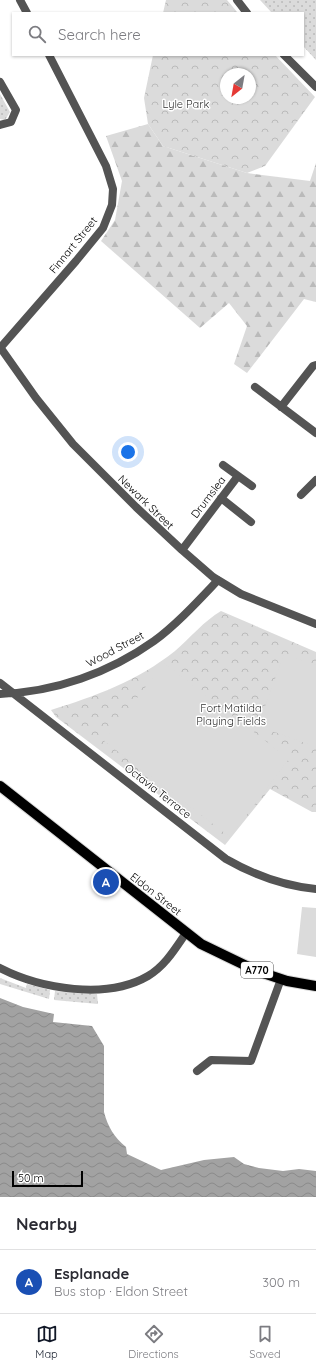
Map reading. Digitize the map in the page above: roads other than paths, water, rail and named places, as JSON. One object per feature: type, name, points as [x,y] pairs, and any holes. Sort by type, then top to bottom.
[{"type":"main road","name":"Eldon Street","points":[[0,786],[201,944],[227,958],[281,979],[316,986]]},
{"type":"street","points":[[20,0],[26,12]]},
{"type":"street","points":[[237,0],[246,12]]},
{"type":"street","name":"Finnart Street","points":[[0,347],[99,233],[107,220],[112,205],[113,189],[106,166],[51,56]]},
{"type":"street","points":[[285,56],[316,87]]},
{"type":"street","points":[[0,82],[16,110],[11,122],[0,125]]},
{"type":"street","name":"Newark Street","points":[[0,347],[52,419],[73,444],[136,507],[182,550],[218,580],[247,596],[316,624]]},
{"type":"street","points":[[281,407],[313,366],[316,365]]},
{"type":"street","points":[[255,387],[316,433]]},
{"type":"street","points":[[223,465],[252,486]]},
{"type":"street","name":"Drumslea","points":[[182,550],[238,476]]},
{"type":"street","points":[[301,495],[316,480]]},
{"type":"street","points":[[221,498],[251,522]]},
{"type":"street","name":"Wood Street","points":[[0,694],[14,694],[40,690],[80,679],[106,669],[133,654],[172,626],[218,580]]},
{"type":"street","name":"Octavia Terrace","points":[[0,683],[226,859],[241,867],[282,883],[316,889]]},
{"type":"street","points":[[0,968],[25,978],[54,985],[106,990],[122,987],[149,976],[161,966],[171,955],[186,933]]},
{"type":"street","points":[[197,1071],[211,1060],[251,1061],[281,979]]},
{"type":"water","points":[[0,998],[23,1007],[54,1014],[53,1022],[92,1026],[104,1046],[104,1112],[112,1131],[126,1147],[127,1154],[161,1170],[204,1160],[234,1157],[244,1164],[259,1168],[283,1171],[299,1169],[316,1171],[316,1197],[0,1197]]},
{"type":"place","name":"Esplanade","points":[[106,882]]},
{"type":"park label","name":"Lyle Park","points":[[186,104]]},
{"type":"park label","name":"Fort Matilda Playing Fields","points":[[231,714]]}]
